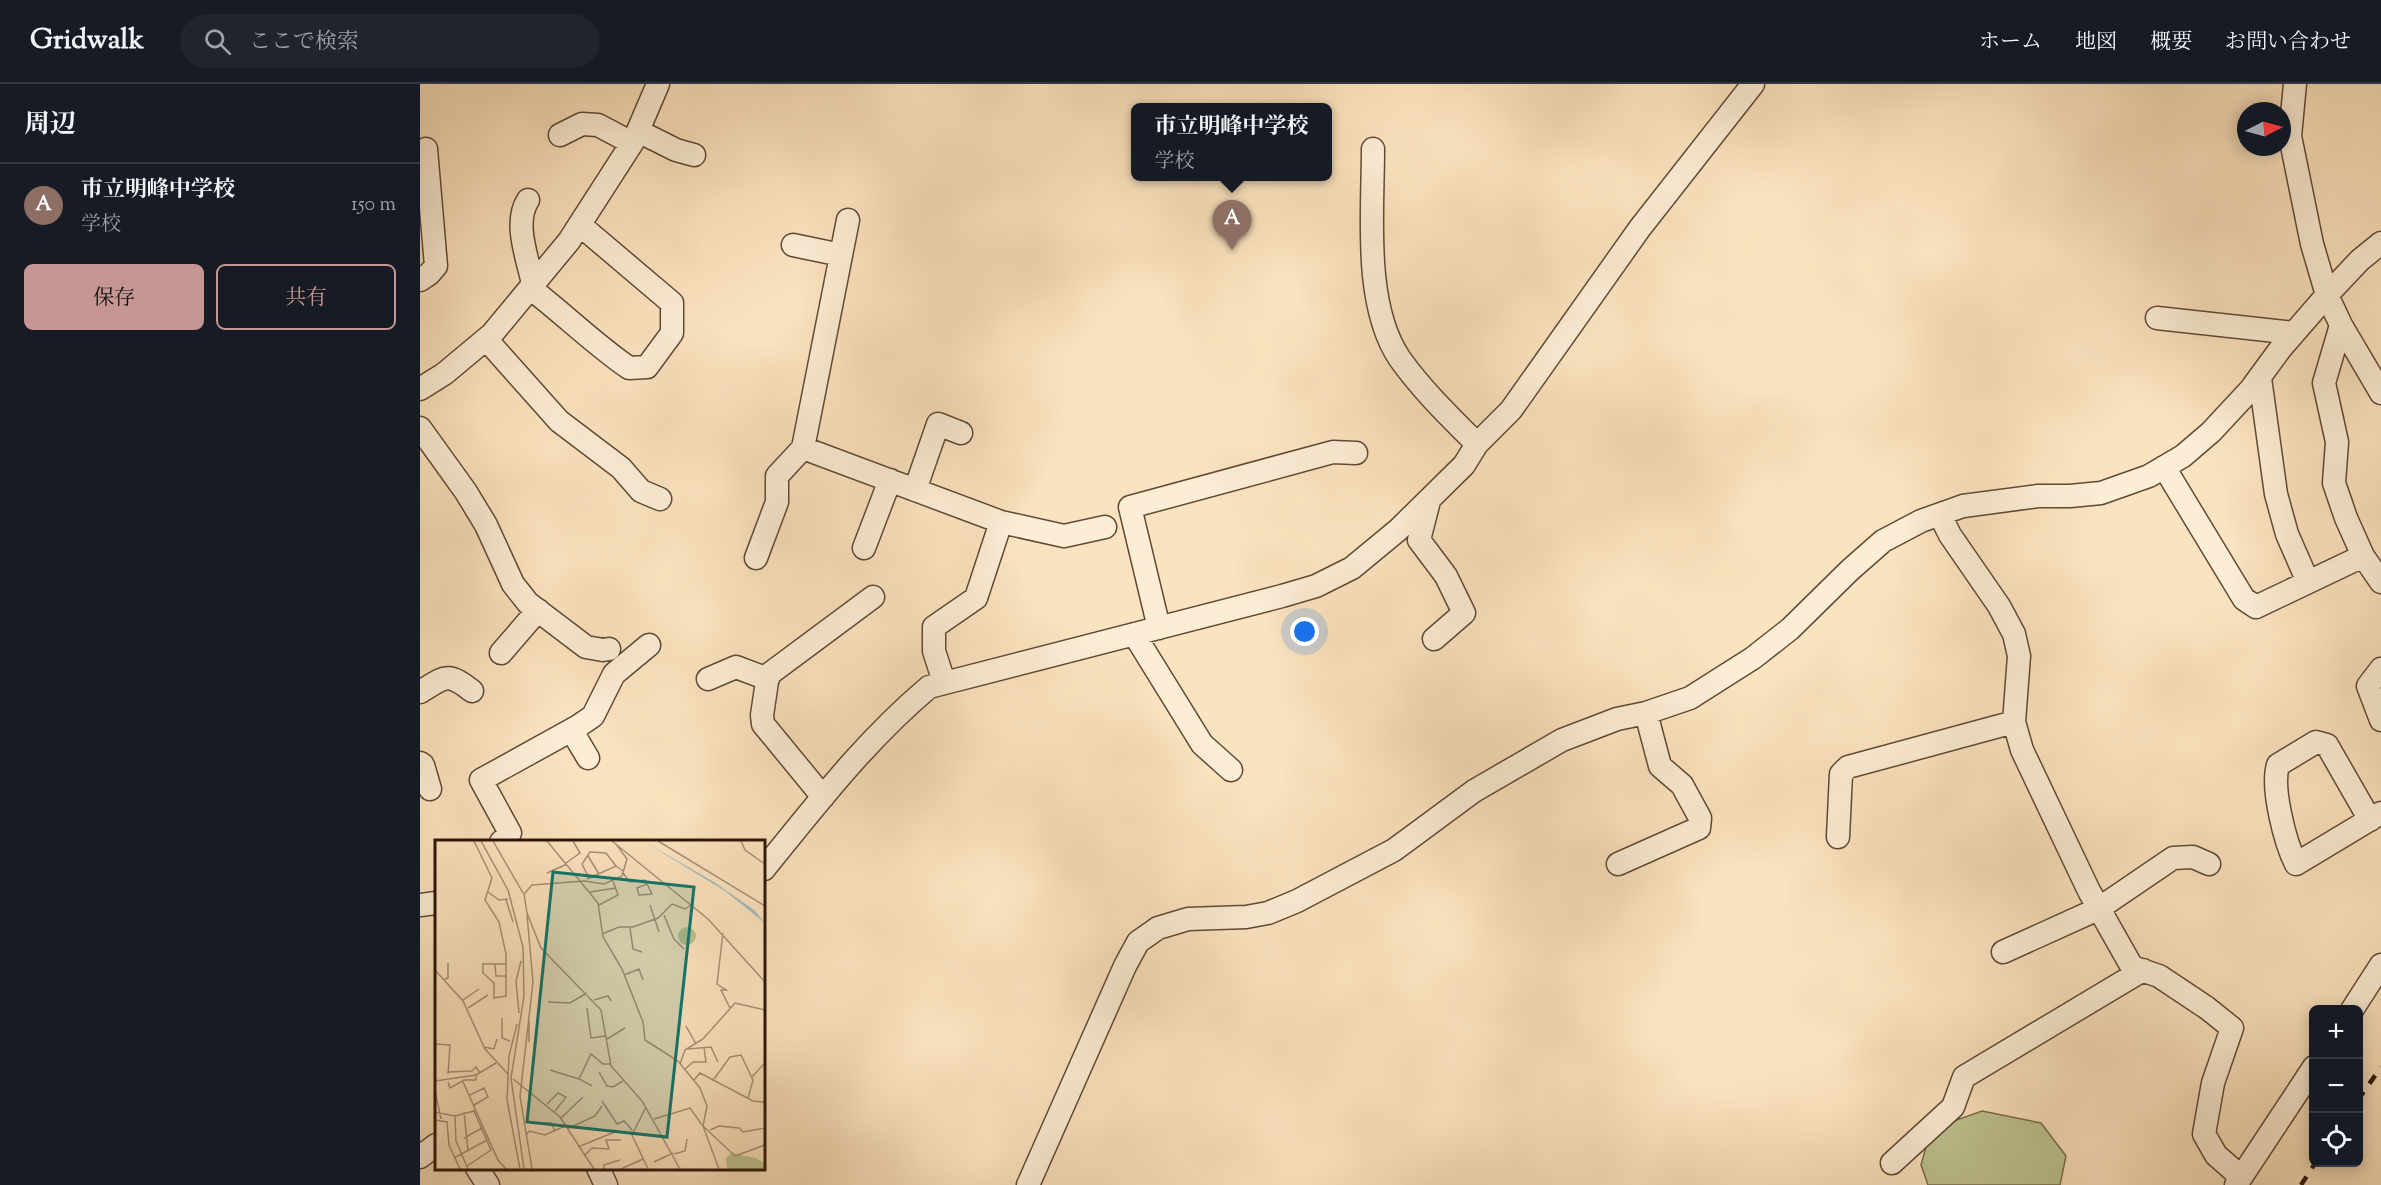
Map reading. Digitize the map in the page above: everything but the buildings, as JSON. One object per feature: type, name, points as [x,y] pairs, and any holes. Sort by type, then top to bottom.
[{"type":"street","points":[[421,385],[444,374],[486,339],[532,286],[580,225],[635,137],[658,84]]},
{"type":"street","points":[[765,868],[893,717],[929,687],[1316,586],[1352,568],[1429,501],[1464,465],[1477,444],[1511,410],[1640,228],[1753,84]]},
{"type":"street","points":[[2295,84],[2290,136],[2312,244],[2327,295],[2341,325],[2373,360],[2381,393]]},
{"type":"street","points":[[560,135],[582,124],[598,125],[694,155]]},
{"type":"street","points":[[420,280],[436,266],[426,149]]},
{"type":"street","points":[[1373,149],[1374,287],[1381,318],[1399,357],[1421,386],[1477,444]]},
{"type":"street","points":[[528,200],[522,208],[521,222],[532,286],[606,352],[629,368],[647,367],[672,333],[672,303],[580,225]]},
{"type":"street","points":[[756,558],[777,502],[777,476],[803,448],[848,220]]},
{"type":"street","points":[[1028,1185],[1106,1005],[1138,942],[1158,928],[1188,919],[1246,917],[1268,913],[1297,901],[1394,850],[1474,791],[1562,740],[1617,719],[1646,714],[1690,698],[1720,680],[1790,629],[1850,570],[1884,541],[1921,521],[1963,506],[2038,496],[2101,493],[2149,476],[2183,456],[2211,432],[2260,378],[2294,333],[2327,295],[2360,260],[2381,243]]},
{"type":"street","points":[[793,244],[841,255]]},
{"type":"street","points":[[2157,318],[2294,333]]},
{"type":"street","points":[[2341,325],[2325,383],[2337,442],[2334,483],[2363,556],[2381,582]]},
{"type":"street","points":[[486,339],[559,421],[621,468],[641,491],[660,499]]},
{"type":"street","points":[[2260,378],[2276,494],[2287,534],[2308,582]]},
{"type":"street","points":[[915,490],[938,424],[961,433]]},
{"type":"street","points":[[420,428],[486,525],[513,584],[528,603],[586,646],[609,649]]},
{"type":"street","points":[[803,448],[1001,522],[1064,536],[1105,527]]},
{"type":"street","points":[[1159,628],[1130,507],[1332,452],[1356,453]]},
{"type":"street","points":[[2164,467],[2244,598],[2256,607],[2363,556]]},
{"type":"street","points":[[864,548],[890,480]]},
{"type":"street","points":[[1429,501],[1419,540],[1446,576],[1464,613],[1434,639]]},
{"type":"street","points":[[1940,515],[1950,535],[1999,606],[2014,634],[2019,656],[2014,722],[2022,750],[2098,909],[2132,967],[2159,976],[2232,1028],[2213,1083],[2204,1134],[2216,1155],[2239,1181],[2309,1073]]},
{"type":"street","points":[[944,682],[934,651],[934,627],[976,598],[1001,522]]},
{"type":"street","points":[[823,797],[763,724],[762,715],[768,675],[861,598]]},
{"type":"street","points":[[501,653],[538,610]]},
{"type":"street","points":[[1134,634],[1202,744],[1231,770]]},
{"type":"street","points":[[503,840],[510,833],[481,780],[572,731],[593,716],[614,674],[649,645]]},
{"type":"street","points":[[708,679],[736,667],[768,679]]},
{"type":"street","points":[[2381,669],[2368,687],[2381,720]]},
{"type":"street","points":[[420,692],[443,678],[456,678],[472,690]]},
{"type":"street","points":[[1618,864],[1700,828],[1700,818],[1682,785],[1660,766],[1646,714]]},
{"type":"street","points":[[1838,837],[1841,774],[1848,767],[2014,722]]},
{"type":"street","points":[[572,731],[588,758]]},
{"type":"street","points":[[2316,742],[2327,745],[2375,816],[2296,864],[2287,846],[2275,776],[2278,765],[2316,742]]},
{"type":"street","points":[[420,763],[423,765],[430,789]]},
{"type":"street","points":[[2003,952],[2098,909],[2173,858],[2193,857],[2209,864]]},
{"type":"street","points":[[420,904],[435,903]]},
{"type":"street","points":[[2355,1005],[2381,965]]},
{"type":"street","points":[[1892,1163],[1953,1107],[1965,1077],[2143,970]]},
{"type":"street","points":[[420,1157],[435,1147]]},
{"type":"street","points":[[478,1170],[488,1185]]},
{"type":"street","points":[[599,1170],[606,1185]]},
{"type":"green space","points":[[1982,1111],[2041,1123],[2066,1156],[2060,1185],[1928,1185],[1921,1165],[1931,1129]]},
{"type":"railway","points":[[2363,1093],[2381,1067]]},
{"type":"railway","points":[[2301,1185],[2313,1167]]},
{"type":"place","name":"市立明峰中学校","points":[[1232,250]]}]
